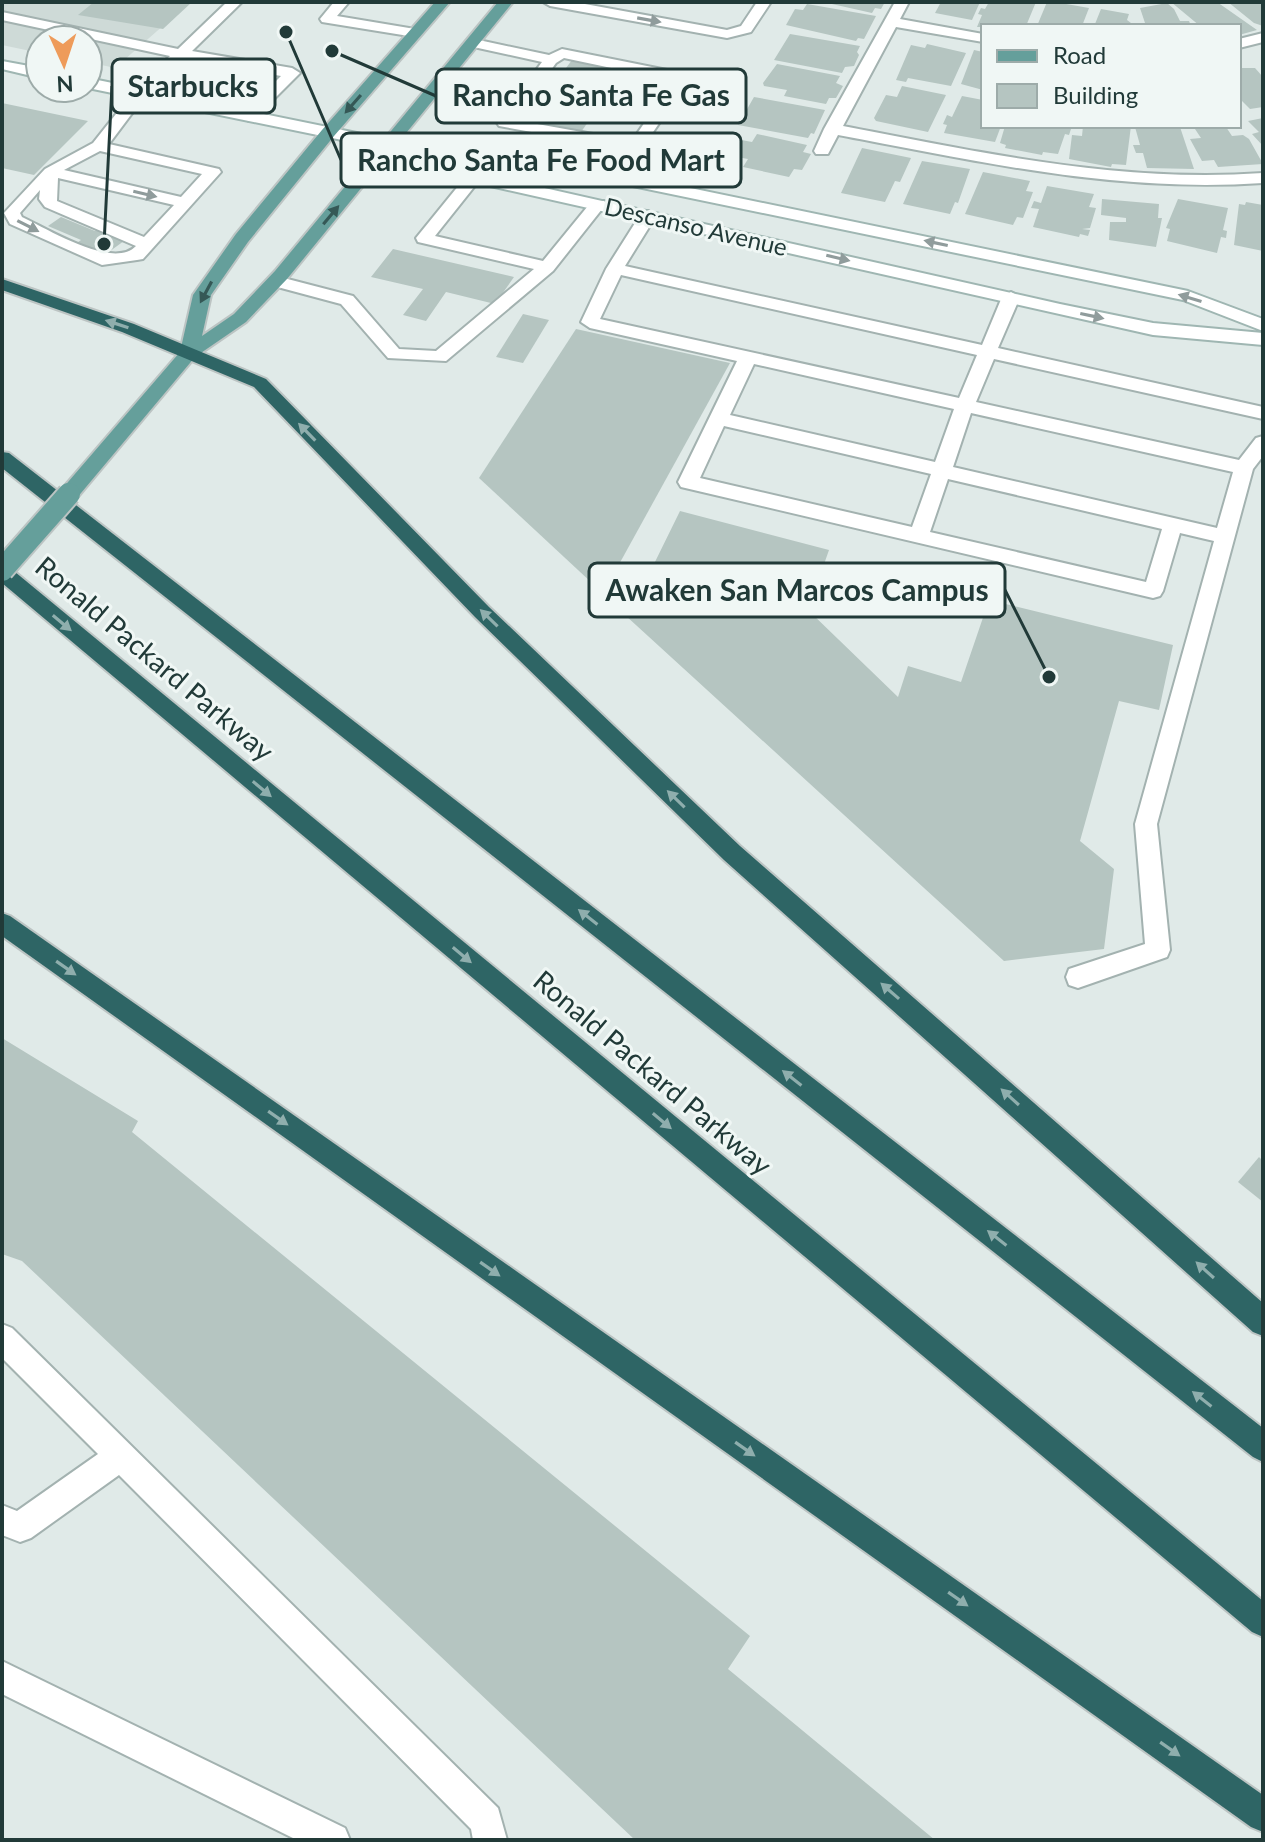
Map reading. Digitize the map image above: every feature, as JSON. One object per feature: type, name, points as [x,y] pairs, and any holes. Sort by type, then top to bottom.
[{"type":"highway","points":[[2,284],[128,328],[260,383],[482,612],[732,853],[1263,1322]]},
{"type":"highway","name":"Ronald Packard Parkway","points":[[2,458],[1263,1447]]},
{"type":"highway","name":"Ronald Packard Parkway","points":[[2,571],[1263,1621]]},
{"type":"highway","points":[[2,923],[1263,1815]]},
{"type":"main road","points":[[189,353],[202,295],[242,238],[328,133],[443,2]]},
{"type":"main road","points":[[2,571],[189,353],[240,318],[276,281],[506,2]]},
{"type":"street","points":[[99,146],[213,172],[137,255],[108,261],[16,220],[12,213],[51,172],[73,156],[99,146],[140,93],[235,2]]},
{"type":"street","points":[[342,2],[327,19],[415,33]]},
{"type":"street","points":[[550,2],[727,34],[746,29],[764,2]]},
{"type":"street","points":[[822,151],[902,2]]},
{"type":"street","points":[[2,16],[181,54],[292,73],[249,116]]},
{"type":"street","points":[[892,22],[981,38]]},
{"type":"street","points":[[1241,43],[1263,37]]},
{"type":"street","points":[[474,43],[551,60]]},
{"type":"street","points":[[615,176],[636,146],[682,78],[562,53],[551,60],[505,123],[636,146]]},
{"type":"street","points":[[2,65],[24,70]]},
{"type":"street","name":"Descanso Avenue","points":[[104,86],[391,145],[422,165],[1153,329],[1263,339]]},
{"type":"street","points":[[832,129],[1108,178],[1156,182],[1263,178]]},
{"type":"street","points":[[391,145],[454,144],[615,176],[1188,296],[1263,325]]},
{"type":"street","points":[[51,172],[185,203]]},
{"type":"street","points":[[51,172],[47,199],[51,204],[147,244]]},
{"type":"street","points":[[474,177],[424,238],[547,267]]},
{"type":"street","points":[[276,281],[347,300],[394,354],[440,357],[547,267],[598,204]]},
{"type":"street","points":[[648,216],[615,269],[590,322],[1244,468]]},
{"type":"street","points":[[615,269],[1263,413]]},
{"type":"street","points":[[918,537],[965,405],[1011,297]]},
{"type":"street","points":[[748,357],[688,482],[1153,591],[1173,525]]},
{"type":"street","points":[[718,418],[1225,537]]},
{"type":"street","points":[[1078,977],[1158,950],[1146,824],[1244,468],[1263,442]]},
{"type":"street","points":[[2,1338],[486,1820],[490,1840]]},
{"type":"street","points":[[2,1520],[20,1527],[121,1456]]},
{"type":"street","points":[[2,1677],[333,1840]]},
{"type":"shaded area","points":[[2,2],[190,2],[115,68],[104,66],[104,24],[24,24],[24,50],[2,45]]},
{"type":"building","points":[[94,2],[192,2],[163,29],[78,15]]},
{"type":"building","points":[[823,2],[885,2],[881,9],[875,8],[872,13]]},
{"type":"building","points":[[941,2],[980,2],[972,20],[935,13]]},
{"type":"building","points":[[989,2],[1036,2],[1027,24],[981,24],[977,27],[982,15],[978,14],[981,8],[985,9]]},
{"type":"building","points":[[1047,2],[1089,8],[1083,24],[1038,24]]},
{"type":"building","points":[[1171,2],[1217,2],[1257,30],[1241,34],[1241,24],[1198,24]]},
{"type":"building","points":[[1228,2],[1263,2],[1263,26],[1254,23]]},
{"type":"building","points":[[1167,3],[1180,21],[1189,21],[1190,24],[1145,24],[1140,8]]},
{"type":"building","points":[[807,4],[876,16],[864,39],[858,38],[856,41],[786,25],[795,9],[803,10]]},
{"type":"building","points":[[1101,9],[1129,14],[1127,20],[1132,24],[1095,24]]},
{"type":"building","points":[[790,34],[860,46],[859,55],[854,66],[845,67],[842,73],[774,60]]},
{"type":"building","points":[[927,44],[966,53],[951,86],[908,78],[906,82],[896,80],[911,45],[925,48]]},
{"type":"building","points":[[974,50],[981,52],[981,89],[961,84]]},
{"type":"building","points":[[572,60],[625,70],[581,132],[527,120]]},
{"type":"building","points":[[777,64],[840,76],[836,83],[843,86],[836,98],[829,98],[826,104],[784,96],[787,90],[764,86],[763,83]]},
{"type":"building","points":[[1241,68],[1255,68],[1263,77],[1263,107],[1250,109],[1241,100]]},
{"type":"building","points":[[902,86],[946,95],[928,132],[876,121],[874,118],[886,95],[897,97]]},
{"type":"building","points":[[962,96],[981,100],[981,128],[1000,128],[995,142],[944,133],[947,125],[943,124],[947,115],[952,117]]},
{"type":"building","points":[[754,97],[825,110],[814,134],[811,133],[808,138],[738,125]]},
{"type":"building","points":[[2,103],[88,121],[34,175],[2,168]]},
{"type":"building","points":[[1263,118],[1263,146],[1252,134],[1259,132],[1248,121]]},
{"type":"building","points":[[1004,128],[1071,128],[1069,135],[1065,134],[1058,154],[1043,152],[1042,155],[1005,148],[1006,145],[1000,143]]},
{"type":"building","points":[[1083,128],[1131,128],[1126,165],[1112,164],[1111,167],[1069,159],[1072,135],[1082,136]]},
{"type":"building","points":[[1135,128],[1180,128],[1194,169],[1147,168],[1143,153],[1136,153],[1133,145],[1140,145]]},
{"type":"building","points":[[1227,128],[1232,136],[1243,135],[1249,139],[1263,164],[1218,167],[1214,160],[1202,161],[1190,139],[1201,138],[1195,129]]},
{"type":"building","points":[[757,134],[807,145],[803,152],[811,154],[802,170],[794,169],[789,177],[743,167],[748,159],[726,155],[736,139],[752,142]]},
{"type":"building","points":[[862,148],[911,158],[900,182],[895,181],[885,202],[841,193]]},
{"type":"building","points":[[922,161],[970,169],[958,203],[955,202],[950,214],[903,204]]},
{"type":"building","points":[[983,172],[1030,181],[1026,191],[1033,192],[1023,218],[1017,217],[1013,225],[965,214]]},
{"type":"building","points":[[1047,186],[1094,194],[1089,207],[1096,208],[1090,228],[1082,229],[1090,230],[1088,236],[1080,234],[1079,237],[1033,227],[1039,209],[1031,208],[1034,201],[1041,203]]},
{"type":"building","points":[[1102,199],[1159,204],[1158,218],[1162,218],[1156,247],[1109,240],[1110,222],[1126,222],[1126,218],[1101,215]]},
{"type":"building","points":[[1178,199],[1228,208],[1223,230],[1227,231],[1226,238],[1221,237],[1217,253],[1167,241],[1170,229],[1166,228]]},
{"type":"building","points":[[1246,202],[1263,205],[1263,251],[1234,245],[1239,204],[1245,205]]},
{"type":"building","points":[[61,217],[95,231],[100,227],[128,238],[102,257],[74,245],[81,240],[48,226]]},
{"type":"building","points":[[393,249],[514,277],[495,304],[446,292],[426,321],[403,315],[423,289],[371,277]]},
{"type":"building","points":[[523,314],[549,320],[523,363],[496,357]]},
{"type":"building","points":[[576,329],[730,363],[617,568],[592,583],[479,478]]},
{"type":"building","points":[[680,511],[829,550],[808,610],[898,697],[908,666],[961,682],[989,600],[1173,645],[1159,710],[1119,701],[1080,841],[1114,869],[1104,949],[1004,961],[602,594],[652,568]]},
{"type":"building","points":[[2,1038],[138,1121],[132,1132],[750,1636],[728,1669],[935,1840],[635,1840],[22,1261],[2,1254]]},
{"type":"building","points":[[1259,1157],[1263,1161],[1263,1202],[1238,1182]]},
{"type":"place","name":"Rancho Santa Fe Food Mart","points":[[286,32]]},
{"type":"place","name":"Rancho Santa Fe Gas","points":[[332,51]]},
{"type":"place","name":"Starbucks","points":[[104,244]]},
{"type":"place","name":"Awaken San Marcos Campus","points":[[1049,677]]}]
